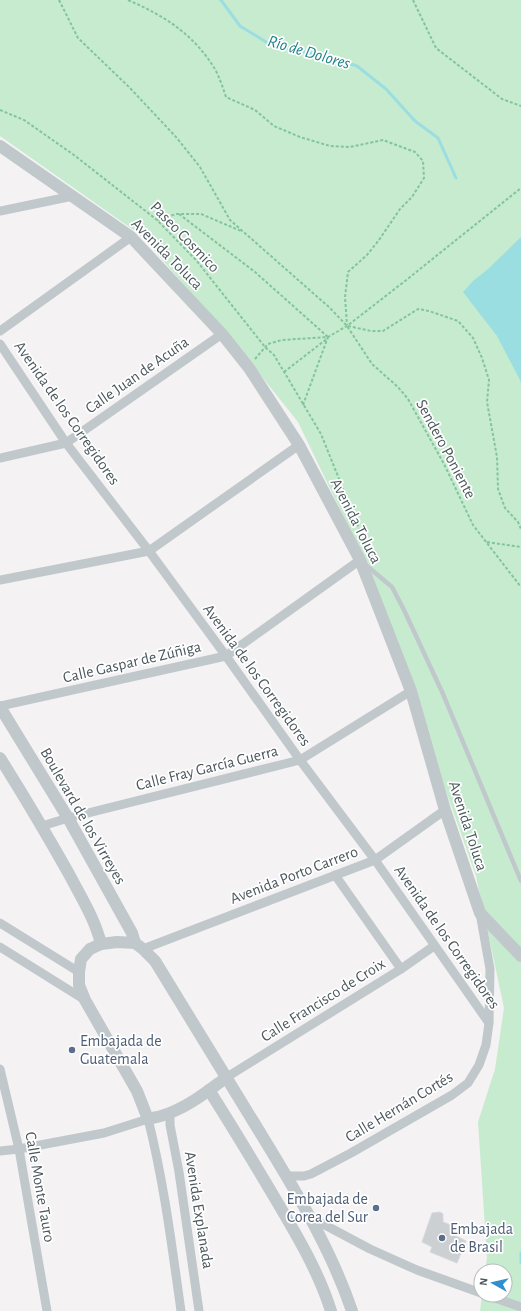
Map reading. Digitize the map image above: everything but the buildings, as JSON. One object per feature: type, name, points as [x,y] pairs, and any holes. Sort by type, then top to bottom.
[{"type":"street","name":"Avenida Toluca","points":[[0,146],[131,237],[222,334],[249,368],[299,445],[360,560],[411,691],[445,810],[480,913],[490,969],[489,1023]]},
{"type":"street","points":[[0,211],[73,196]]},
{"type":"street","points":[[0,331],[131,237]]},
{"type":"street","name":"Calle Juan de Acuña","points":[[0,458],[66,443],[222,334]]},
{"type":"street","name":"Avenida de los Corregidores","points":[[0,344],[66,443],[149,551],[226,656],[374,860],[489,1023]]},
{"type":"street","points":[[0,580],[149,551],[299,445]]},
{"type":"street","name":"Calle Gaspar de Zúñiga","points":[[0,706],[226,656],[360,560]]},
{"type":"street","name":"Calle Fray García Guerra","points":[[42,826],[68,818],[300,760],[411,691]]},
{"type":"street","name":"Boulevard de los Virreyes","points":[[0,706],[68,818],[139,946]]},
{"type":"street","points":[[0,758],[42,826],[88,910],[98,932],[101,944]]},
{"type":"street","name":"Avenida Porto Carrero","points":[[139,946],[374,860],[445,810]]},
{"type":"street","points":[[335,875],[401,969]]},
{"type":"street","points":[[480,913],[521,956]]},
{"type":"street","points":[[0,923],[79,972]]},
{"type":"street","points":[[148,1119],[137,1091],[85,1000],[79,985],[81,959],[90,949],[101,944],[117,942],[139,946],[155,961],[287,1176],[334,1263],[352,1311]]},
{"type":"street","name":"Calle Francisco de Croix","points":[[227,1078],[401,969],[434,946]]},
{"type":"street","points":[[0,947],[85,1000]]},
{"type":"street","name":"Calle Hernán Cortés","points":[[287,1176],[304,1176],[311,1174],[439,1103],[468,1083],[479,1066],[486,1045],[489,1023]]},
{"type":"street","name":"Calle Monte Tauro","points":[[0,1069],[19,1149],[47,1311]]},
{"type":"street","points":[[0,1151],[19,1149],[104,1133],[170,1113],[197,1100],[227,1078]]},
{"type":"street","points":[[209,1090],[258,1169],[304,1248],[319,1279],[331,1311]]},
{"type":"street","name":"Avenida Explanada","points":[[170,1113],[170,1125],[179,1172],[198,1311]]},
{"type":"street","name":"Avenida Explanada","points":[[148,1119],[168,1214],[181,1311]]},
{"type":"street","points":[[308,1216],[370,1249],[417,1270],[473,1290]]},
{"type":"street","points":[[509,1303],[521,1307]]},
{"type":"lane","points":[[360,560],[392,587],[404,610],[443,694],[521,881]]},
{"type":"path","name":"Sendero Poniente","points":[[59,0],[78,38],[129,87],[176,137],[200,167],[230,220],[330,308],[347,326],[372,364],[398,387],[408,399],[444,464],[473,525],[521,587]]},
{"type":"path","points":[[128,0],[169,21],[199,46],[216,72],[226,97],[255,110],[274,126],[300,137],[330,146],[350,147],[383,140],[415,152],[423,161],[424,178],[412,198],[400,209],[367,255],[348,272],[345,297],[347,326]]},
{"type":"path","points":[[413,0],[436,48],[502,99],[521,106]]},
{"type":"path","name":"Paseo Cosmico","points":[[0,110],[24,120],[74,155],[157,220],[196,260],[265,347],[274,355],[321,434],[366,546]]},
{"type":"path","points":[[284,372],[328,337],[347,326],[405,281],[521,188]]},
{"type":"path","points":[[157,220],[179,214],[201,214],[245,233]]},
{"type":"path","points":[[179,214],[255,272],[328,337]]},
{"type":"path","points":[[347,326],[371,331],[383,331],[418,309],[429,311],[458,321],[473,338],[482,358],[489,380],[487,402],[497,457],[498,489],[506,508],[518,522],[521,529]]},
{"type":"path","points":[[249,368],[251,363],[268,344],[282,340],[328,337]]},
{"type":"path","points":[[303,405],[328,337]]},
{"type":"path","points":[[486,542],[521,547]]},
{"type":"green space","points":[[0,0],[521,0],[521,1311],[480,1311],[481,1303],[513,1303],[513,1263],[486,1263],[478,1122],[495,1069],[504,1008],[476,876],[363,557],[298,422],[251,363],[142,236],[0,136]]},
{"type":"water","points":[[521,237],[521,382],[497,336],[463,292]]},
{"type":"waterway","name":"Río de Dolores","points":[[221,0],[240,26],[271,45],[329,57],[357,66],[386,89],[415,121],[438,138],[456,178]]},
{"type":"waterway","points":[[521,1253],[521,1263]]},
{"type":"place","name":"Embajada de Guatemala","points":[[72,1050]]},
{"type":"place","name":"Embajada de Corea del Sur","points":[[376,1208]]},
{"type":"place","name":"Embajada de Brasil","points":[[442,1238]]}]
